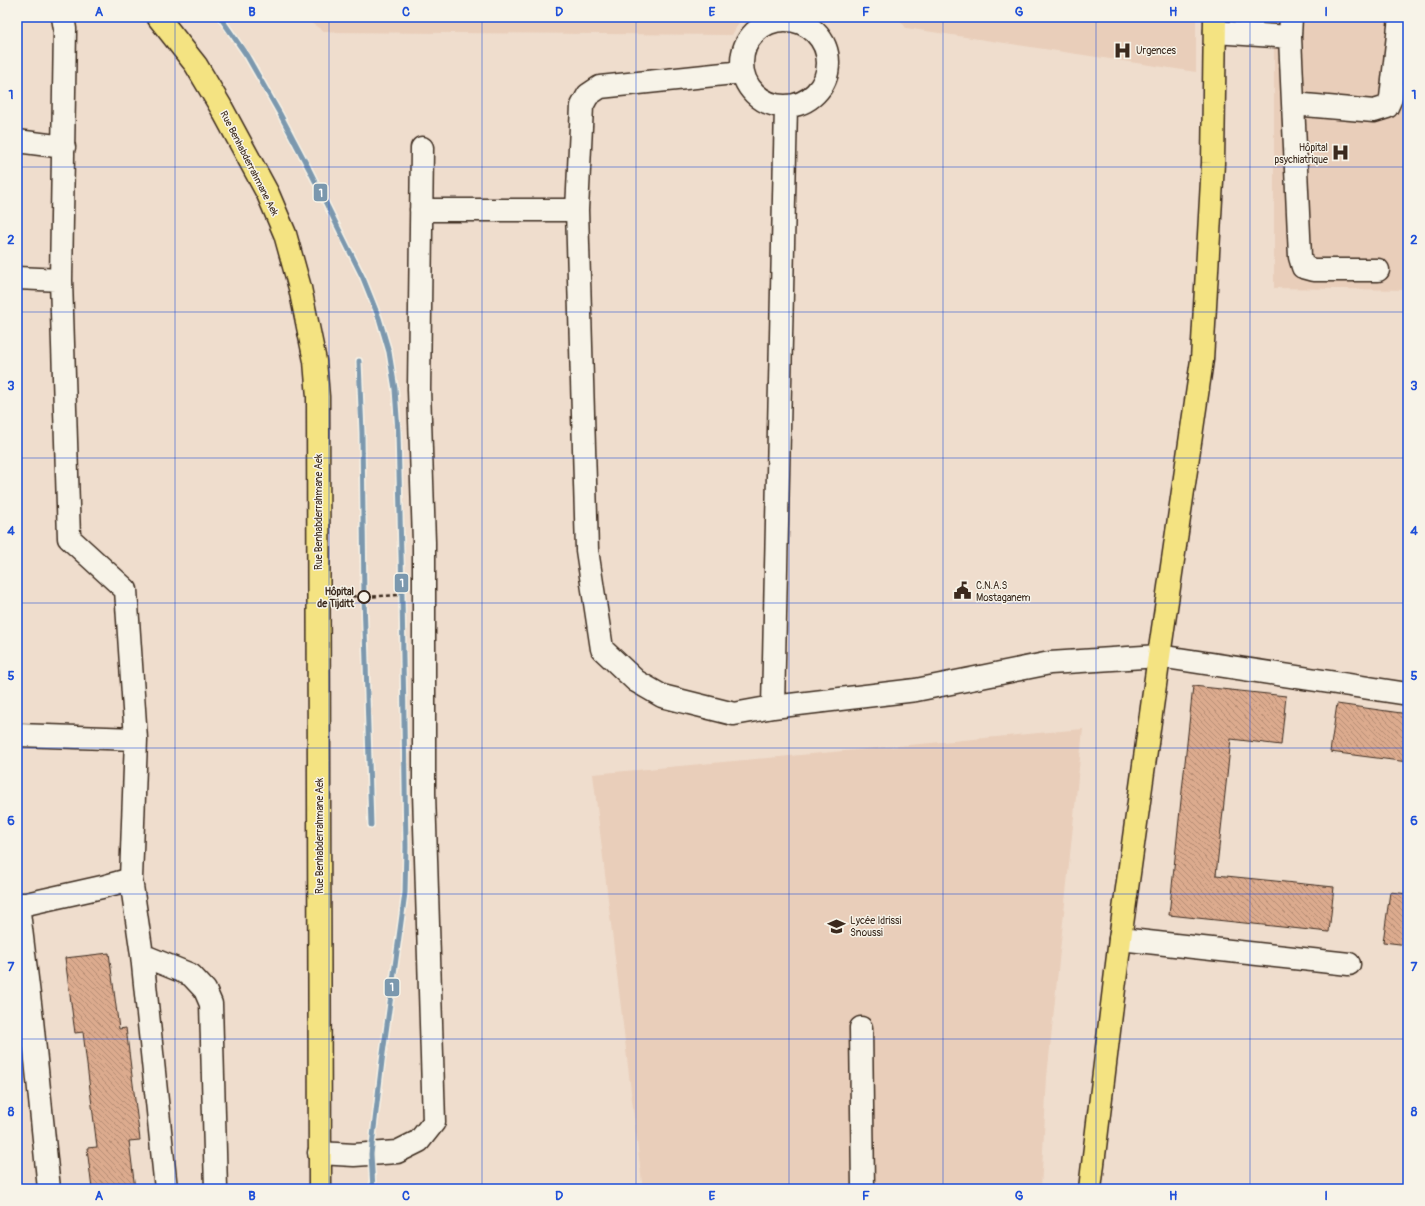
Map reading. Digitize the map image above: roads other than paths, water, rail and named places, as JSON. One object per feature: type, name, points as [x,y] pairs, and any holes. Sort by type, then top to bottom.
[{"type":"main road","name":"Rue Benhabderrahmane Aek","points":[[158,17],[196,64],[268,194],[285,234],[300,288],[315,361],[318,396],[320,1189]]},
{"type":"main road","points":[[1090,1189],[1120,939],[1202,360],[1212,163],[1215,25]]},
{"type":"street","points":[[1293,104],[1374,111],[1387,107],[1391,98],[1400,17]]},
{"type":"street","points":[[778,19],[805,25],[817,34],[824,45],[828,59],[827,73],[821,86],[812,97],[800,103],[786,106],[771,104],[758,97],[748,86],[743,72],[742,58],[746,45],[754,34],[765,25],[778,19]]},
{"type":"street","points":[[69,21],[61,280],[69,538],[126,590],[136,739],[131,879],[142,954],[166,1189]]},
{"type":"street","points":[[1215,25],[1291,27],[1300,257],[1303,267],[1314,270],[1378,270]]},
{"type":"street","points":[[743,72],[600,87],[588,95],[582,106],[577,210],[587,550],[602,649],[636,680],[662,696],[734,714],[773,707],[916,690],[1050,663],[1159,656],[1408,694]]},
{"type":"street","points":[[773,707],[786,106]]},
{"type":"street","points":[[17,141],[64,147]]},
{"type":"street","points":[[319,1153],[354,1155],[397,1152],[419,1141],[434,1122],[424,793],[424,593],[419,389],[422,148]]},
{"type":"street","points":[[421,210],[577,210]]},
{"type":"street","points":[[17,278],[61,280]]},
{"type":"street","points":[[17,735],[136,739]]},
{"type":"street","points":[[49,1189],[32,1020],[18,904],[131,879]]},
{"type":"street","points":[[1120,939],[1349,964]]},
{"type":"street","points":[[142,954],[191,975],[204,990],[211,1004],[216,1189]]},
{"type":"street","points":[[17,1039],[32,1020]]},
{"type":"street","points":[[861,1028],[863,1189]]},
{"type":"place","name":"Urgences","points":[[1123,50]]},
{"type":"place","name":"Hôpital psychiatrique","points":[[1341,153]]},
{"type":"place","name":"C.N.A.S Mostaganem","points":[[963,591]]},
{"type":"place","name":"Hôpital de Tijditt","points":[[364,597]]},
{"type":"place","name":"Lycée Idrissi Snoussi","points":[[837,926]]}]
